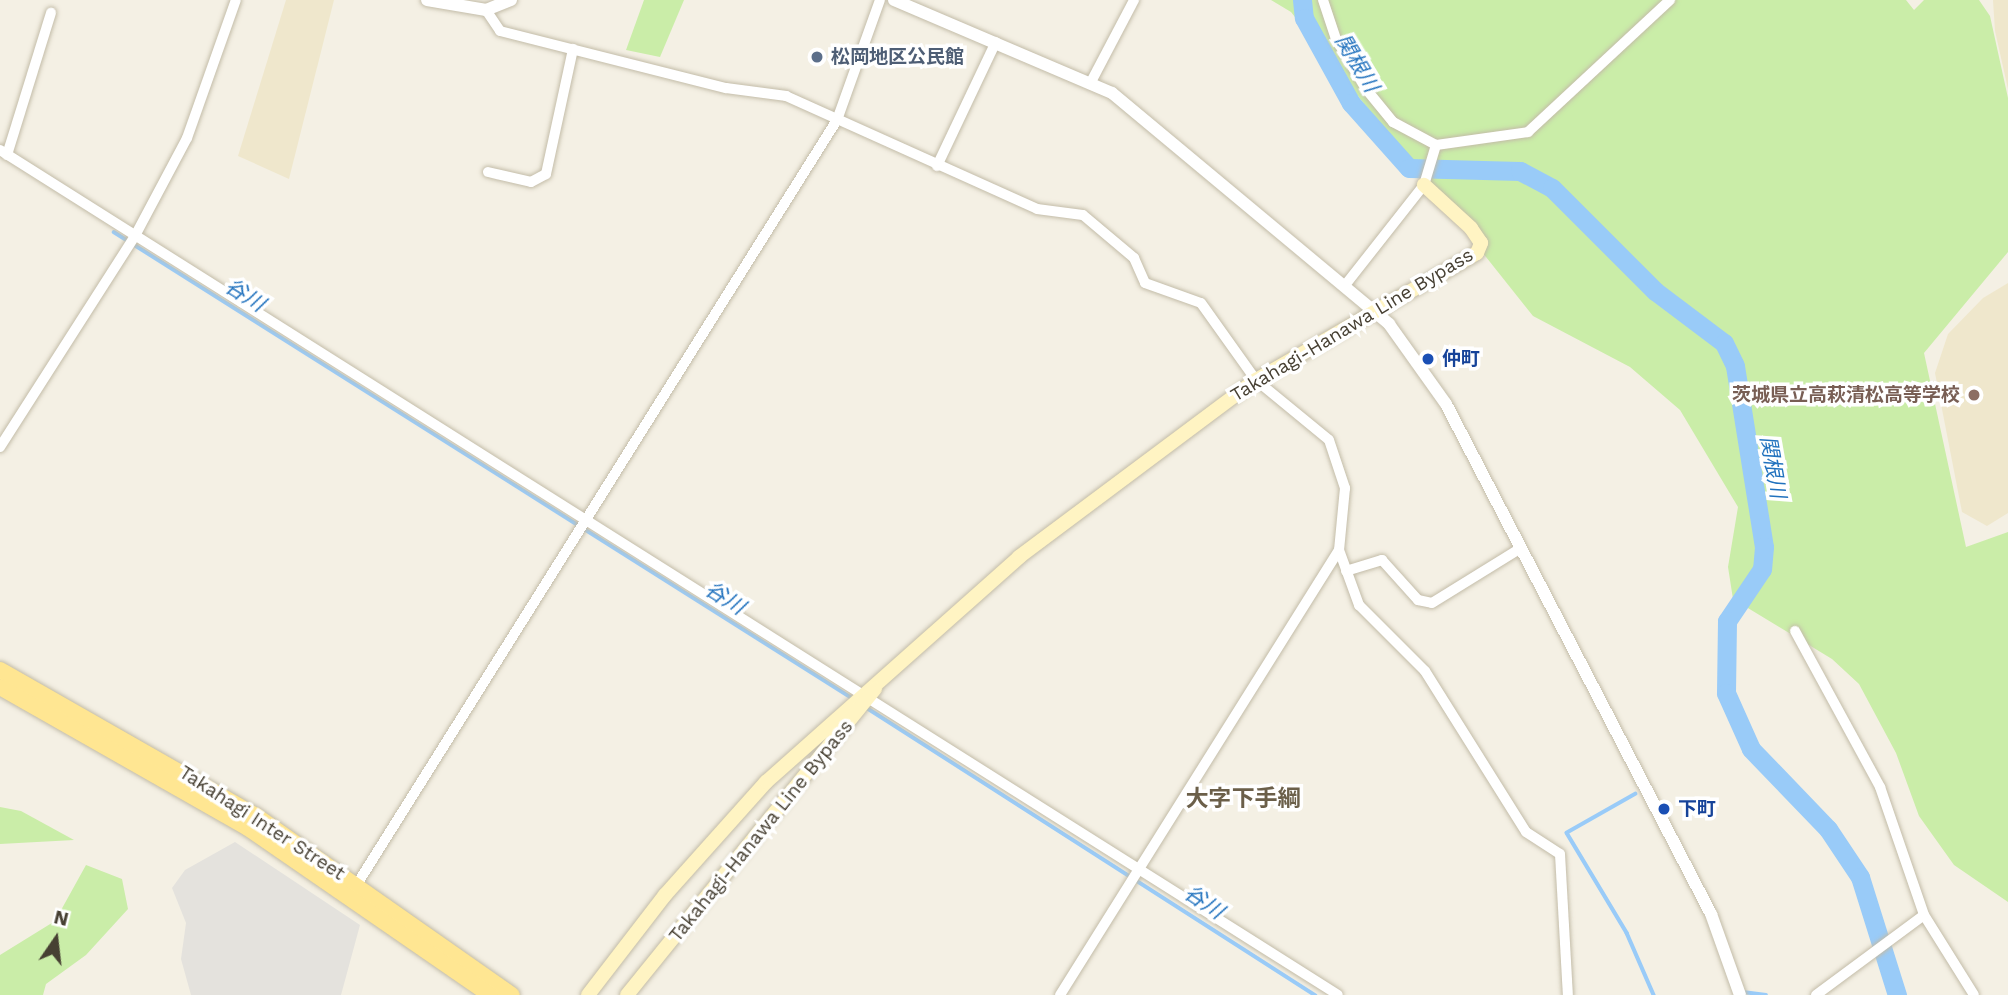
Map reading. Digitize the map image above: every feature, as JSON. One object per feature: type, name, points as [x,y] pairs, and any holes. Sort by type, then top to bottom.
[{"type":"main road","name":"Takahagi-Hanawa Line Bypass","points":[[588,995],[720,831],[894,667],[1073,512],[1256,380],[1373,308],[1481,248],[1461,216],[1425,182]]},
{"type":"main road","name":"Takahagi Inter Street","points":[[0,670],[153,754],[512,995]]},
{"type":"main road","name":"Takahagi Inter Street","points":[[0,687],[354,890],[490,995]]},
{"type":"main road","name":"Takahagi-Hanawa Line Bypass","points":[[627,995],[864,696]]},
{"type":"street","points":[[0,447],[136,234],[205,97],[236,0]]},
{"type":"street","points":[[427,0],[486,10],[510,0]]},
{"type":"street","points":[[354,890],[836,120],[880,0]]},
{"type":"street","points":[[894,0],[1091,82],[1138,111],[1373,308],[1433,382],[1711,914],[1740,995]]},
{"type":"street","points":[[1091,82],[1134,0]]},
{"type":"street","points":[[1323,0],[1336,39],[1366,89],[1393,122],[1435,149],[1528,132],[1670,0]]},
{"type":"street","points":[[486,10],[496,29],[726,88],[759,88],[1037,209],[1083,215],[1134,258],[1145,283],[1190,295],[1210,312],[1256,380],[1329,440],[1345,488],[1339,550],[1359,605],[1424,671],[1526,832],[1560,854],[1568,995]]},
{"type":"street","points":[[51,12],[4,153],[1338,995]]},
{"type":"street","points":[[937,166],[996,42]]},
{"type":"street","points":[[488,172],[531,182],[546,174],[573,49]]},
{"type":"street","points":[[1346,285],[1425,182],[1435,149]]},
{"type":"street","points":[[1346,571],[1382,560],[1418,600],[1432,603],[1521,548]]},
{"type":"street","points":[[1060,995],[1141,870],[1339,550]]},
{"type":"street","points":[[1795,631],[1880,787],[1924,915],[1974,995]]},
{"type":"street","points":[[1816,995],[1924,915]]},
{"type":"shaded area","points":[[286,0],[334,0],[289,179],[238,156]]},
{"type":"shaded area","points":[[1993,0],[2008,0],[2008,89],[1995,31]]},
{"type":"shaded area","name":"茨城県立高萩清松高等学校","points":[[2008,283],[2008,513],[1987,526],[1962,512],[1935,373],[1948,334],[1983,298]]},
{"type":"shaded area","points":[[235,842],[360,925],[341,995],[191,995],[181,959],[186,923],[172,888],[185,870]]},
{"type":"green space","points":[[644,0],[684,0],[660,57],[626,50]]},
{"type":"green space","points":[[1271,0],[1906,0],[1914,10],[1924,0],[1979,0],[1990,16],[2008,98],[2008,252],[1924,353],[1966,547],[2008,532],[2008,902],[1954,865],[1919,816],[1896,753],[1859,684],[1832,659],[1733,599],[1728,567],[1738,507],[1680,410],[1630,367],[1533,316],[1291,12]]},
{"type":"green space","points":[[0,807],[21,811],[74,840],[0,844]]},
{"type":"green space","points":[[86,865],[122,879],[128,909],[86,955],[46,984],[43,995],[0,995],[0,955],[55,921]]},
{"type":"waterway","name":"関根川","points":[[1302,0],[1304,18],[1351,103],[1409,168],[1520,171],[1552,188],[1655,291],[1724,343],[1735,366],[1764,547],[1762,569],[1727,621],[1726,693],[1751,749],[1828,829],[1860,877],[1897,995]]},
{"type":"waterway","name":"谷川","points":[[114,232],[852,698]]},
{"type":"waterway","name":"谷川","points":[[864,706],[1315,995]]},
{"type":"waterway","points":[[1636,794],[1567,833],[1627,933],[1654,995]]},
{"type":"waterway","points":[[1743,992],[1766,995]]},
{"type":"place","name":"松岡地区公民館","points":[[817,57]]},
{"type":"place","name":"仲町","points":[[1428,359]]},
{"type":"place","name":"茨城県立高萩清松高等学校","points":[[1974,395]]},
{"type":"place","name":"下町","points":[[1664,809]]},
{"type":"district","name":"大字下手綱","points":[[1243,799]]}]
